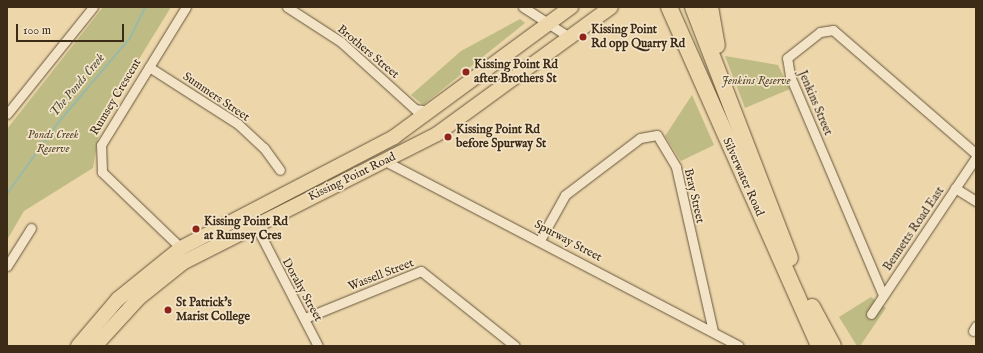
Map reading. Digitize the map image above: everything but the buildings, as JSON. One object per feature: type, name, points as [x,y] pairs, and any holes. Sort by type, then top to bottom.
[{"type":"highway","name":"Silverwater Road","points":[[693,7],[735,111],[788,254],[833,346]]},
{"type":"highway","name":"Silverwater Road","points":[[710,7],[735,111]]},
{"type":"highway","name":"Silverwater Road","points":[[669,10],[819,346]]},
{"type":"main road","name":"Kissing Point Road","points":[[78,346],[118,300],[181,248],[382,145],[434,111],[547,22],[571,7]]},
{"type":"main road","name":"Kissing Point Road","points":[[95,346],[124,313],[170,272],[255,224],[385,161],[462,117],[611,7]]},
{"type":"street","points":[[7,114],[93,7]]},
{"type":"street","name":"Rumsey Crescent","points":[[181,248],[102,172],[101,145],[186,7]]},
{"type":"street","name":"Brothers Street","points":[[287,7],[341,42],[406,102],[422,112],[434,111]]},
{"type":"street","points":[[523,7],[571,38]]},
{"type":"street","name":"Jenkins Street","points":[[883,295],[790,76],[787,58],[820,32],[833,30],[976,155]]},
{"type":"street","name":"Summers Street","points":[[149,67],[238,124],[264,148],[280,170]]},
{"type":"street","name":"Bray Street","points":[[540,240],[565,195],[640,138],[657,135],[676,166],[713,331]]},
{"type":"street","name":"Bennetts Road East","points":[[871,314],[976,155]]},
{"type":"street","name":"Spurway Street","points":[[385,161],[713,331],[734,345]]},
{"type":"street","points":[[955,188],[976,201]]},
{"type":"street","name":"Dorahy Street","points":[[255,224],[305,318],[318,346]]},
{"type":"street","points":[[7,266],[31,228]]},
{"type":"street","name":"Wassell Street","points":[[305,318],[420,271],[515,346]]},
{"type":"green space","name":"Ponds Creek Reserve","points":[[103,7],[171,7],[101,121],[93,168],[24,211],[7,240],[7,129]]},
{"type":"green space","points":[[520,19],[525,23],[423,105],[411,95],[461,51]]},
{"type":"green space","name":"Jenkins Reserve","points":[[725,56],[778,65],[790,89],[745,108]]},
{"type":"green space","points":[[692,95],[714,145],[681,161],[665,136]]},
{"type":"green space","points":[[871,297],[886,308],[860,346],[857,346],[839,317]]},
{"type":"waterway","name":"The Ponds Creek","points":[[7,194],[57,124],[130,38],[145,7]]},
{"type":"place","name":"Kissing Point Rd opp Quarry Rd","points":[[583,37]]},
{"type":"place","name":"Kissing Point Rd after Brothers St","points":[[466,72]]},
{"type":"place","name":"Kissing Point Rd before Spurway St","points":[[448,137]]},
{"type":"place","name":"Kissing Point Rd at Rumsey Cres","points":[[196,229]]},
{"type":"place","name":"St Patrick's Marist College","points":[[168,310]]}]
